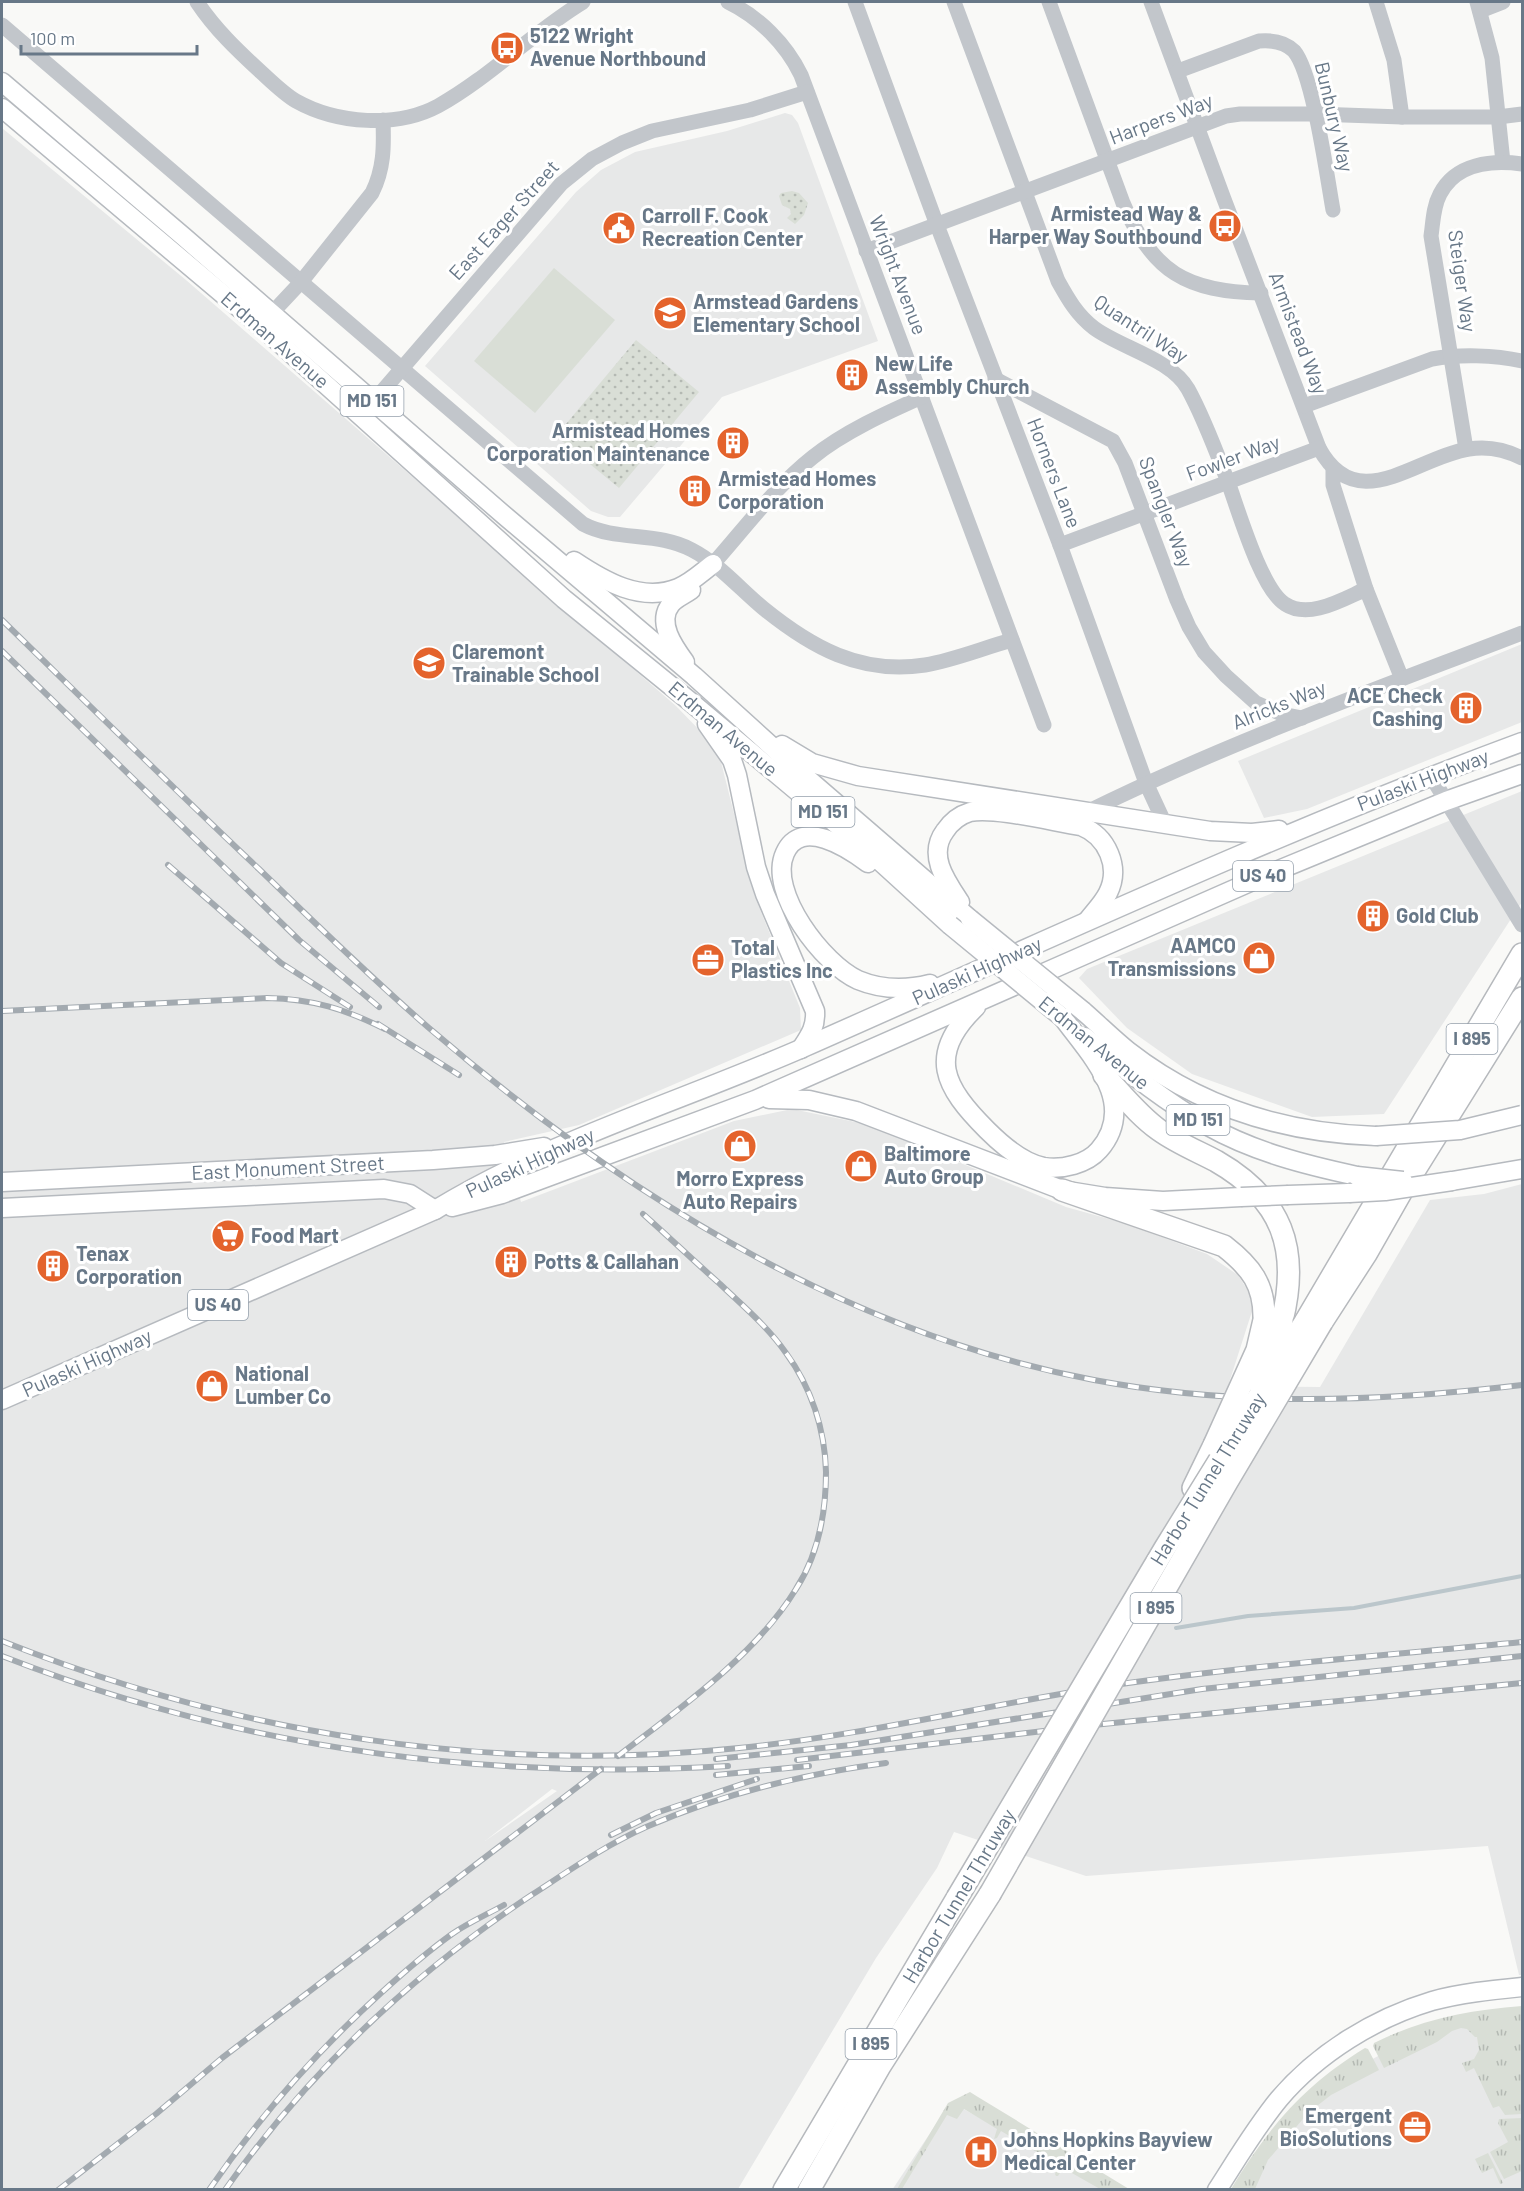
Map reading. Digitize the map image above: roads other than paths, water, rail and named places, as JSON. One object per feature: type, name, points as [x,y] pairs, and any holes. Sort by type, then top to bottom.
[{"type":"highway","name":"Harbor Tunnel Thruway","points":[[809,2190],[825,2166],[880,2066],[990,1894],[1227,1482],[1313,1322],[1522,954]]},
{"type":"highway","name":"Harbor Tunnel Thruway","points":[[784,2190],[1165,1548],[1313,1322],[1366,1254],[1403,1189],[1520,1002]]},
{"type":"highway","points":[[1104,1074],[1138,1113],[1161,1132],[1251,1184],[1261,1195],[1282,1231],[1288,1253],[1289,1277],[1253,1382],[1214,1445],[1165,1548]]},
{"type":"highway","points":[[1062,1190],[1224,1246],[1242,1260],[1253,1273],[1273,1320]]},
{"type":"highway","points":[[817,2190],[825,2166]]},
{"type":"main road","name":"Erdman Avenue","points":[[2,82],[694,676],[970,919],[1128,1050],[1166,1077],[1225,1108],[1314,1132],[1376,1136],[1460,1130],[1522,1115]]},
{"type":"main road","name":"Erdman Avenue","points":[[2,108],[263,328],[564,599],[871,853],[950,925],[1157,1094],[1210,1127],[1252,1146],[1302,1164],[1357,1176],[1402,1181],[1452,1181],[1522,1168]]},
{"type":"main road","points":[[505,516],[592,573],[630,591],[678,588],[712,564]]},
{"type":"main road","points":[[694,676],[669,635],[665,616],[671,603],[690,591],[712,564]]},
{"type":"main road","points":[[692,703],[732,760],[741,791],[756,867],[814,1011],[813,1032],[801,1049]]},
{"type":"main road","points":[[742,720],[812,763],[835,770],[1233,833],[1302,827]]},
{"type":"main road","name":"Pulaski Highway","points":[[2,1400],[435,1210],[498,1175],[801,1049],[1190,875],[1302,827],[1522,742]]},
{"type":"main road","name":"Pulaski Highway","points":[[435,1210],[501,1194],[755,1100],[1202,903],[1446,801],[1522,774]]},
{"type":"main road","points":[[970,919],[941,870],[937,858],[938,846],[942,834],[957,818],[969,812],[981,811],[1081,826],[1099,837],[1111,857],[1112,881],[1108,893],[1087,922]]},
{"type":"main road","points":[[950,925],[863,860],[827,839],[807,837],[798,840],[790,845],[785,853],[782,874],[791,906],[813,941],[840,969],[857,979],[894,988],[915,988],[964,977]]},
{"type":"main road","points":[[1190,875],[1202,903]]},
{"type":"main road","points":[[985,999],[961,1022],[951,1038],[947,1049],[947,1074],[958,1098],[994,1137],[1019,1156],[1044,1167],[1058,1167],[1084,1161],[1096,1154],[1112,1132],[1115,1121],[1114,1104],[1104,1074],[1063,1018]]},
{"type":"main road","points":[[755,1100],[809,1100],[856,1111],[1062,1190],[1105,1197],[1163,1201],[1349,1193],[1395,1190],[1452,1181]]},
{"type":"main road","name":"East Monument Street","points":[[2,1182],[433,1160],[495,1155],[574,1142]]},
{"type":"main road","name":"East Monument Street","points":[[2,1208],[384,1189],[410,1194],[435,1210]]},
{"type":"main road","points":[[1217,2190],[1280,2098],[1310,2068],[1342,2044],[1383,2020],[1432,2001],[1522,1987]]},
{"type":"street","points":[[204,4],[221,34],[296,101],[332,115],[383,120],[406,117],[438,106],[474,83],[558,17],[583,2]]},
{"type":"street","name":"Wright Avenue","points":[[728,2],[740,8],[774,35],[796,63],[1044,724]]},
{"type":"street","name":"Horners Lane","points":[[855,2],[995,379],[1060,545],[1146,783],[1165,824]]},
{"type":"street","name":"Quantril Way","points":[[954,2],[1058,281],[1076,311],[1094,328],[1164,367],[1181,380],[1195,404],[1263,572],[1280,601],[1295,609],[1305,610],[1337,602],[1366,589]]},
{"type":"street","points":[[966,2],[967,35]]},
{"type":"street","points":[[1049,2],[1131,221],[1152,256],[1180,277],[1197,286],[1219,291],[1261,293]]},
{"type":"street","name":"Armistead Way","points":[[1151,2],[1319,448],[1333,469],[1333,485],[1366,589],[1402,679]]},
{"type":"street","points":[[1376,2],[1394,60],[1402,117]]},
{"type":"street","points":[[1503,2],[1478,6],[1492,58],[1503,162]]},
{"type":"street","points":[[2,25],[583,524],[595,531],[648,537],[676,543],[693,550],[802,638],[830,653],[851,660],[875,665],[923,665],[1012,640]]},
{"type":"street","name":"Bunbury Way","points":[[1178,70],[1259,41],[1269,40],[1280,43],[1293,51],[1300,62],[1315,114],[1333,210]]},
{"type":"street","name":"East Eager Street","points":[[373,402],[561,184],[592,159],[622,143],[652,131],[750,110],[807,92]]},
{"type":"street","name":"Harpers Way","points":[[866,251],[1215,120],[1240,114],[1402,117],[1498,117],[1522,114]]},
{"type":"street","points":[[272,313],[301,282],[372,193],[378,181],[384,152],[383,120]]},
{"type":"street","name":"Steiger Way","points":[[1466,449],[1431,236],[1436,204],[1447,184],[1457,175],[1485,162],[1522,164]]},
{"type":"street","points":[[1304,406],[1432,359],[1489,357],[1522,361]]},
{"type":"street","name":"Spangler Way","points":[[995,379],[1113,441],[1125,462],[1189,627],[1204,652],[1256,703],[1282,714],[1302,717]]},
{"type":"street","points":[[712,564],[776,491],[814,456],[846,435],[922,397]]},
{"type":"street","name":"Fowler Way","points":[[1060,545],[1319,448]]},
{"type":"street","points":[[1333,469],[1351,480],[1373,481],[1466,449],[1497,449],[1522,458]]},
{"type":"street","name":"Alricks Way","points":[[1089,811],[1146,783],[1302,717],[1522,633]]},
{"type":"street","name":"Spangler Way","points":[[1256,703],[1267,733]]},
{"type":"street","points":[[1431,776],[1522,925]]},
{"type":"waterway","points":[[1176,1628],[1248,1616],[1354,1608],[1522,1576]]},
{"type":"railway","points":[[2,620],[364,970],[429,1028],[502,1088],[578,1146],[657,1199],[739,1248],[824,1291],[911,1328],[1001,1358],[1094,1380],[1148,1389],[1201,1395],[1308,1399],[1415,1395],[1522,1385]]},
{"type":"railway","points":[[2,651],[299,940],[379,1007]]},
{"type":"railway","points":[[168,865],[281,963],[350,1007]]},
{"type":"railway","points":[[2,1011],[267,998],[299,1000],[328,1006],[385,1029]]},
{"type":"railway","points":[[378,1024],[459,1075]]},
{"type":"railway","points":[[618,1756],[666,1720],[738,1659],[779,1613],[804,1576],[810,1562],[819,1533],[826,1487],[825,1456],[819,1424],[809,1394],[795,1366],[779,1343],[755,1317],[643,1214]]},
{"type":"railway","points":[[2,1641],[90,1673],[180,1701],[271,1723],[364,1739],[457,1750],[551,1755],[645,1755],[739,1748],[835,1735],[1026,1700],[1171,1677],[1522,1642]]},
{"type":"railway","points":[[2,1656],[90,1687],[179,1714],[268,1735],[359,1751],[450,1762],[542,1768],[635,1769],[728,1766]]},
{"type":"railway","points":[[716,1759],[851,1745],[1202,1689],[1522,1656]]},
{"type":"railway","points":[[797,1760],[1103,1724],[1522,1683]]},
{"type":"railway","points":[[225,2190],[257,2146],[292,2105],[365,2027],[446,1957],[488,1925],[574,1867],[646,1827],[733,1795],[794,1779],[886,1763]]},
{"type":"railway","points":[[716,1775],[809,1766]]},
{"type":"railway","points":[[58,2190],[156,2114],[222,2058],[601,1769]]},
{"type":"railway","points":[[611,1835],[656,1813],[757,1779]]},
{"type":"railway","points":[[209,2190],[289,2086],[357,2015],[407,1970],[452,1934],[504,1905]]},
{"type":"place","name":"5122 Wright Avenue Northbound","points":[[507,48]]},
{"type":"place","name":"Armistead Way & Harper Way Southbound","points":[[1225,226]]},
{"type":"place","name":"Carroll F. Cook Recreation Center","points":[[619,228]]},
{"type":"place","name":"Armstead Gardens Elementary School","points":[[670,313]]},
{"type":"place","name":"New Life Assembly Church","points":[[852,375]]},
{"type":"place","name":"Armistead Homes Corporation Maintenance","points":[[733,443]]},
{"type":"place","name":"Armistead Homes Corporation","points":[[695,491]]},
{"type":"place","name":"Claremont Trainable School","points":[[429,663]]},
{"type":"place","name":"ACE Check Cashing","points":[[1466,708]]},
{"type":"place","name":"Gold Club","points":[[1373,916]]},
{"type":"place","name":"AAMCO Transmissions","points":[[1259,958]]},
{"type":"place","name":"Total Plastics Inc","points":[[708,960]]},
{"type":"place","name":"Morro Express Auto Repairs","points":[[740,1146]]},
{"type":"place","name":"Baltimore Auto Group","points":[[861,1166]]},
{"type":"place","name":"Food Mart","points":[[228,1236]]},
{"type":"place","name":"Potts & Callahan","points":[[511,1262]]},
{"type":"place","name":"Tenax Corporation","points":[[53,1266]]},
{"type":"place","name":"National Lumber Co","points":[[212,1386]]},
{"type":"place","name":"Emergent BioSolutions","points":[[1415,2127]]},
{"type":"place","name":"Johns Hopkins Bayview Medical Center","points":[[981,2152]]}]
